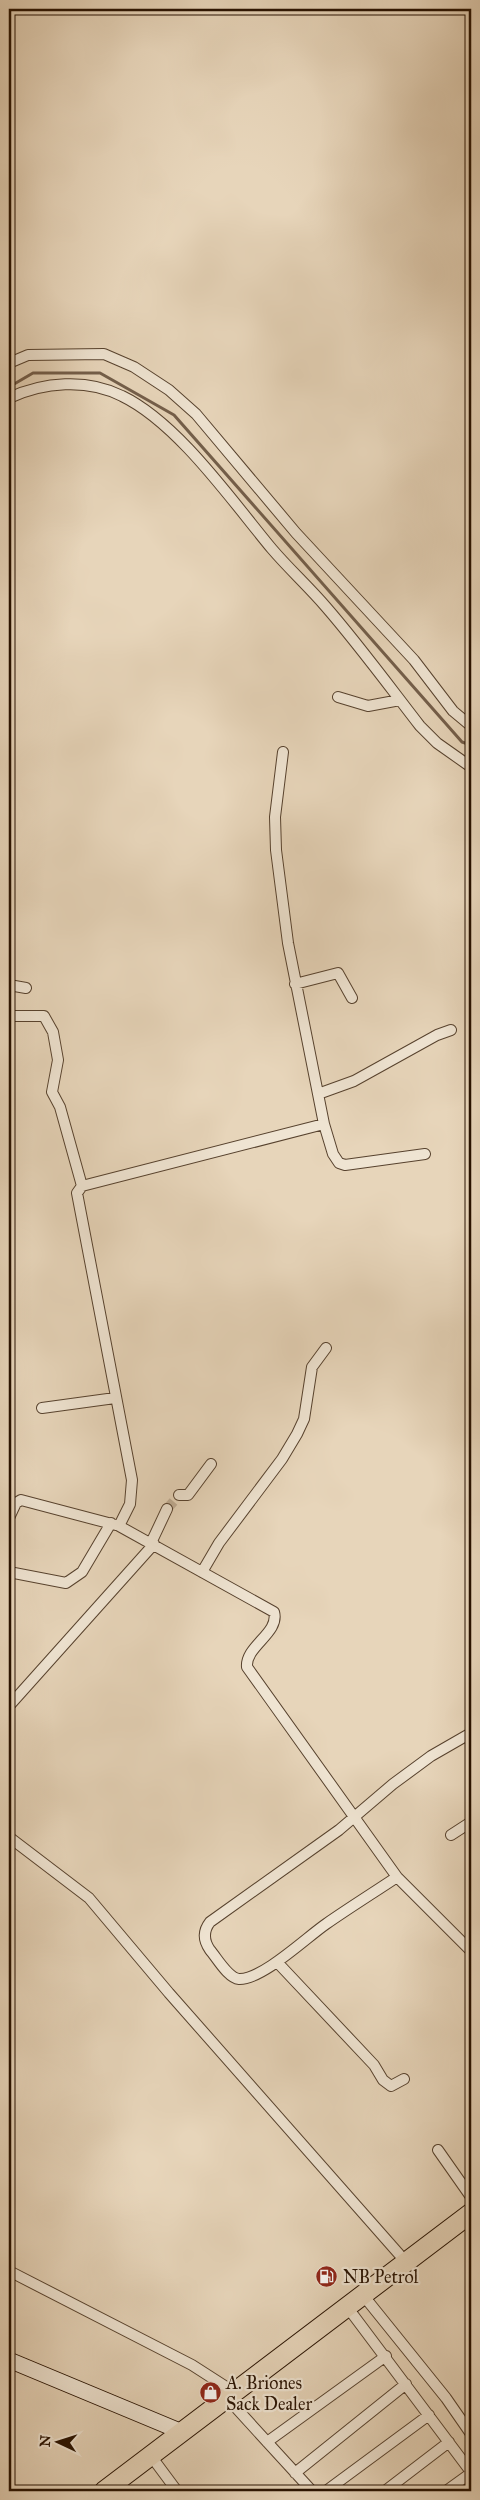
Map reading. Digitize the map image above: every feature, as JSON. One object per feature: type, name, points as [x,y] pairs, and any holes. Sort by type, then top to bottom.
[{"type":"highway","points":[[104,2491],[471,2213]]},
{"type":"street","points":[[9,363],[28,356],[94,352],[104,354],[134,367],[169,390],[196,414],[296,533],[414,660],[453,711],[471,726]]},
{"type":"street","points":[[9,398],[45,386],[94,386],[124,396],[144,410],[187,448],[273,550],[325,606],[420,726],[437,743],[471,767]]},
{"type":"street","points":[[338,697],[368,706],[400,700]]},
{"type":"street","points":[[283,752],[275,817],[276,850],[296,984],[324,1124],[333,1154],[340,1164],[344,1165],[425,1154]]},
{"type":"street","points":[[296,984],[338,973],[352,998]]},
{"type":"street","points":[[9,985],[26,988]]},
{"type":"street","points":[[9,1016],[44,1016],[53,1032],[58,1060],[52,1092],[60,1107],[82,1186]]},
{"type":"street","points":[[318,1094],[354,1081],[451,1030]]},
{"type":"street","points":[[9,1572],[66,1583],[82,1572],[130,1504],[132,1480],[77,1193],[82,1186],[324,1124]]},
{"type":"street","points":[[202,1572],[219,1543],[282,1459],[298,1434],[304,1419],[312,1367],[326,1348]]},
{"type":"street","points":[[42,1408],[115,1398]]},
{"type":"street","points":[[179,1495],[188,1495],[211,1464]]},
{"type":"street","points":[[9,1518],[16,1503],[21,1500],[115,1524],[274,1612],[274,1624],[249,1656],[247,1667],[397,1877],[471,1951]]},
{"type":"street","points":[[9,1706],[152,1544],[167,1509]]},
{"type":"street","points":[[397,1877],[326,1924],[278,1962],[251,1977],[242,1979],[233,1977],[208,1947],[204,1932],[206,1927],[431,1756],[471,1733]]},
{"type":"street","points":[[451,1835],[471,1822]]},
{"type":"street","points":[[9,1837],[90,1898],[169,1993],[406,2262]]},
{"type":"street","points":[[278,1962],[374,2065],[386,2084],[391,2086],[404,2079]]},
{"type":"street","points":[[438,2150],[471,2197]]},
{"type":"street","points":[[9,2271],[192,2365],[231,2395],[267,2442],[312,2491]]},
{"type":"street","points":[[363,2295],[440,2391],[471,2434]]},
{"type":"street","points":[[348,2308],[386,2356],[471,2472],[446,2491]]},
{"type":"street","points":[[267,2442],[386,2356]]},
{"type":"street","points":[[9,2360],[182,2432]]},
{"type":"street","points":[[295,2473],[406,2384]]},
{"type":"street","points":[[326,2491],[429,2415]]},
{"type":"street","points":[[385,2491],[449,2442]]},
{"type":"street","points":[[151,2456],[177,2491]]},
{"type":"waterway","points":[[9,387],[33,373],[100,373],[174,415],[462,742],[471,745]]},
{"type":"tunnel","points":[[167,1509],[179,1495]]},
{"type":"place","name":"NB Petrol","points":[[327,2277]]},
{"type":"place","name":"A. Briones Sack Dealer","points":[[210,2393]]}]
